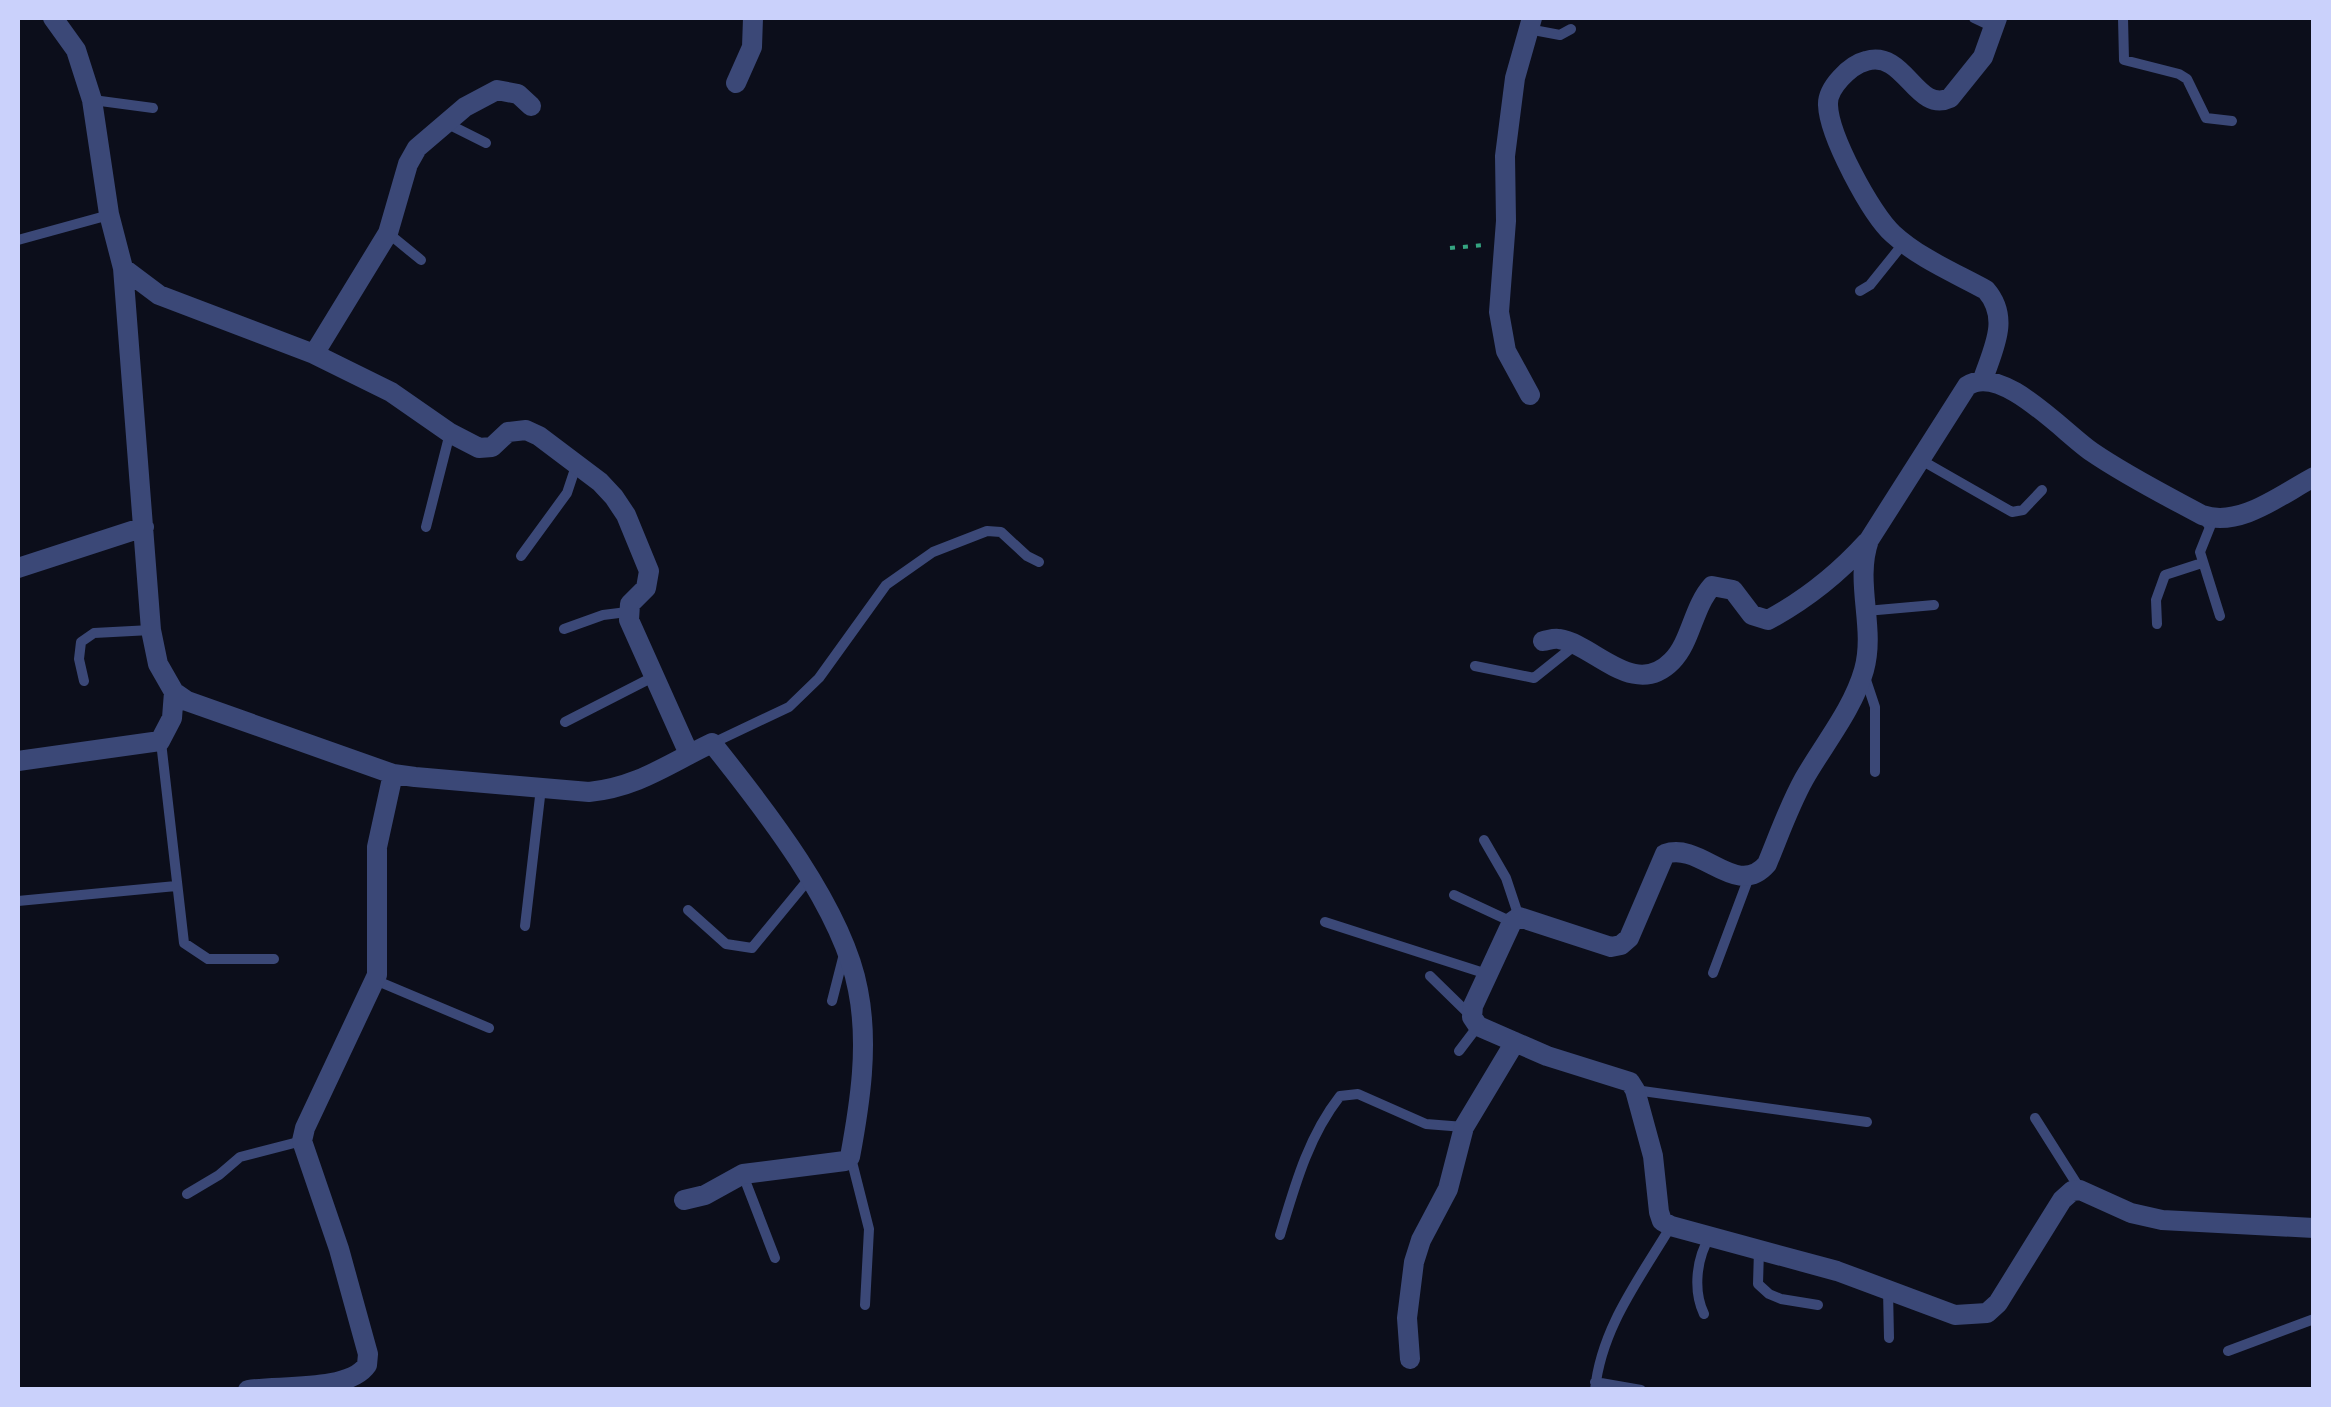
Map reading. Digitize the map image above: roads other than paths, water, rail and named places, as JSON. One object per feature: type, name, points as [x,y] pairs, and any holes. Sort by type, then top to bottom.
[{"type":"street","points":[[54,18],[76,50],[92,100],[122,268],[151,630],[158,664],[174,692],[207,710],[393,774],[589,792],[638,782],[712,744],[773,822],[846,948],[859,992],[863,1028],[862,1075],[850,1157],[845,1161],[742,1174],[706,1195],[684,1200]]},
{"type":"street","points":[[736,83],[752,47],[752,18]]},
{"type":"street","points":[[1530,23],[1515,78],[1505,156],[1500,332],[1530,395]]},
{"type":"street","points":[[1984,379],[1999,330],[1996,302],[1986,290],[1904,243],[1884,225],[1853,175],[1830,114],[1829,94],[1855,66],[1878,60],[1898,67],[1928,98],[1943,101],[1977,66],[1996,23]]},
{"type":"street","points":[[314,354],[388,233],[408,164],[417,148],[465,107],[496,90],[518,94],[530,106]]},
{"type":"street","points":[[122,268],[159,295],[314,354],[392,392],[450,433],[486,450],[508,432],[526,430],[600,482],[620,506],[650,571],[646,588],[630,604],[628,612],[689,754]]},
{"type":"street","points":[[127,301],[159,295]]},
{"type":"street","points":[[1544,641],[1559,639],[1609,666],[1637,674],[1650,673],[1674,660],[1712,586],[1733,590],[1752,615],[1768,620],[1805,600],[1869,540],[1967,386],[1984,379]]},
{"type":"street","points":[[1984,379],[2042,410],[2093,453],[2202,516],[2230,519],[2314,478]]},
{"type":"street","points":[[18,568],[144,527]]},
{"type":"street","points":[[1869,540],[1862,570],[1868,636],[1864,672],[1796,794],[1767,864],[1749,877],[1738,876],[1684,852],[1665,854],[1629,938],[1621,946],[1610,947],[1516,919],[1473,1006],[1475,1021],[1547,1056],[1622,1078],[1635,1090],[1653,1156],[1659,1212],[1671,1226],[1837,1271],[1955,1315],[1987,1313],[1998,1304],[2062,1200],[2080,1190],[2131,1213],[2162,1220],[2314,1228]]},
{"type":"street","points":[[18,761],[160,741],[172,718],[174,692]]},
{"type":"street","points":[[248,1390],[319,1387],[354,1377],[367,1365],[368,1354],[339,1249],[302,1142],[305,1128],[375,980],[377,847],[393,774]]},
{"type":"street","points":[[1410,1359],[1407,1318],[1420,1240],[1448,1189],[1464,1127],[1515,1042]]},
{"type":"lane","points":[[1974,18],[1996,23]]},
{"type":"lane","points":[[2123,18],[2124,60],[2180,74],[2206,118],[2232,122]]},
{"type":"lane","points":[[1530,23],[1560,35],[1572,29]]},
{"type":"lane","points":[[92,100],[153,108]]},
{"type":"lane","points":[[447,124],[486,144]]},
{"type":"lane","points":[[18,240],[110,214]]},
{"type":"lane","points":[[388,233],[421,260]]},
{"type":"lane","points":[[1860,290],[1870,284],[1904,243]]},
{"type":"lane","points":[[426,527],[450,433]]},
{"type":"lane","points":[[1920,460],[2012,512],[2023,510],[2042,490]]},
{"type":"lane","points":[[521,556],[567,493],[576,465]]},
{"type":"lane","points":[[2202,516],[2210,526],[2200,550],[2202,563],[2220,616]]},
{"type":"lane","points":[[712,744],[789,707],[819,678],[886,586],[932,552],[988,531],[1001,532],[1039,562]]},
{"type":"lane","points":[[2157,624],[2156,600],[2164,575],[2202,563]]},
{"type":"lane","points":[[1866,611],[1934,605]]},
{"type":"lane","points":[[564,629],[604,615],[628,612]]},
{"type":"lane","points":[[84,681],[78,659],[81,642],[94,634],[151,630]]},
{"type":"lane","points":[[1475,666],[1534,678],[1574,646]]},
{"type":"lane","points":[[1864,672],[1875,707],[1875,772]]},
{"type":"lane","points":[[565,722],[654,676]]},
{"type":"lane","points":[[160,741],[184,943],[208,958],[274,959]]},
{"type":"lane","points":[[525,926],[541,788]]},
{"type":"lane","points":[[1484,840],[1506,878],[1516,919]]},
{"type":"lane","points":[[1713,973],[1749,877]]},
{"type":"lane","points":[[688,910],[726,944],[752,948],[808,880]]},
{"type":"lane","points":[[18,901],[176,886]]},
{"type":"lane","points":[[1454,894],[1516,919]]},
{"type":"lane","points":[[1324,922],[1488,974]]},
{"type":"lane","points":[[832,1001],[846,948]]},
{"type":"lane","points":[[1430,976],[1475,1021],[1459,1050]]},
{"type":"lane","points":[[375,980],[489,1028]]},
{"type":"lane","points":[[1635,1090],[1867,1122]]},
{"type":"lane","points":[[1280,1235],[1320,1121],[1340,1096],[1358,1094],[1426,1124],[1464,1127]]},
{"type":"lane","points":[[2035,1118],[2080,1190]]},
{"type":"lane","points":[[187,1194],[240,1157],[302,1142]]},
{"type":"lane","points":[[850,1157],[869,1229],[865,1305]]},
{"type":"lane","points":[[742,1174],[775,1258]]},
{"type":"lane","points":[[1641,1390],[1595,1386],[1597,1363],[1613,1322],[1671,1226]]},
{"type":"lane","points":[[1704,1314],[1696,1297],[1696,1283],[1710,1236]]},
{"type":"lane","points":[[1759,1250],[1758,1284],[1769,1294],[1818,1306]]},
{"type":"lane","points":[[1888,1290],[1888,1338]]},
{"type":"lane","points":[[2228,1351],[2314,1319]]}]
